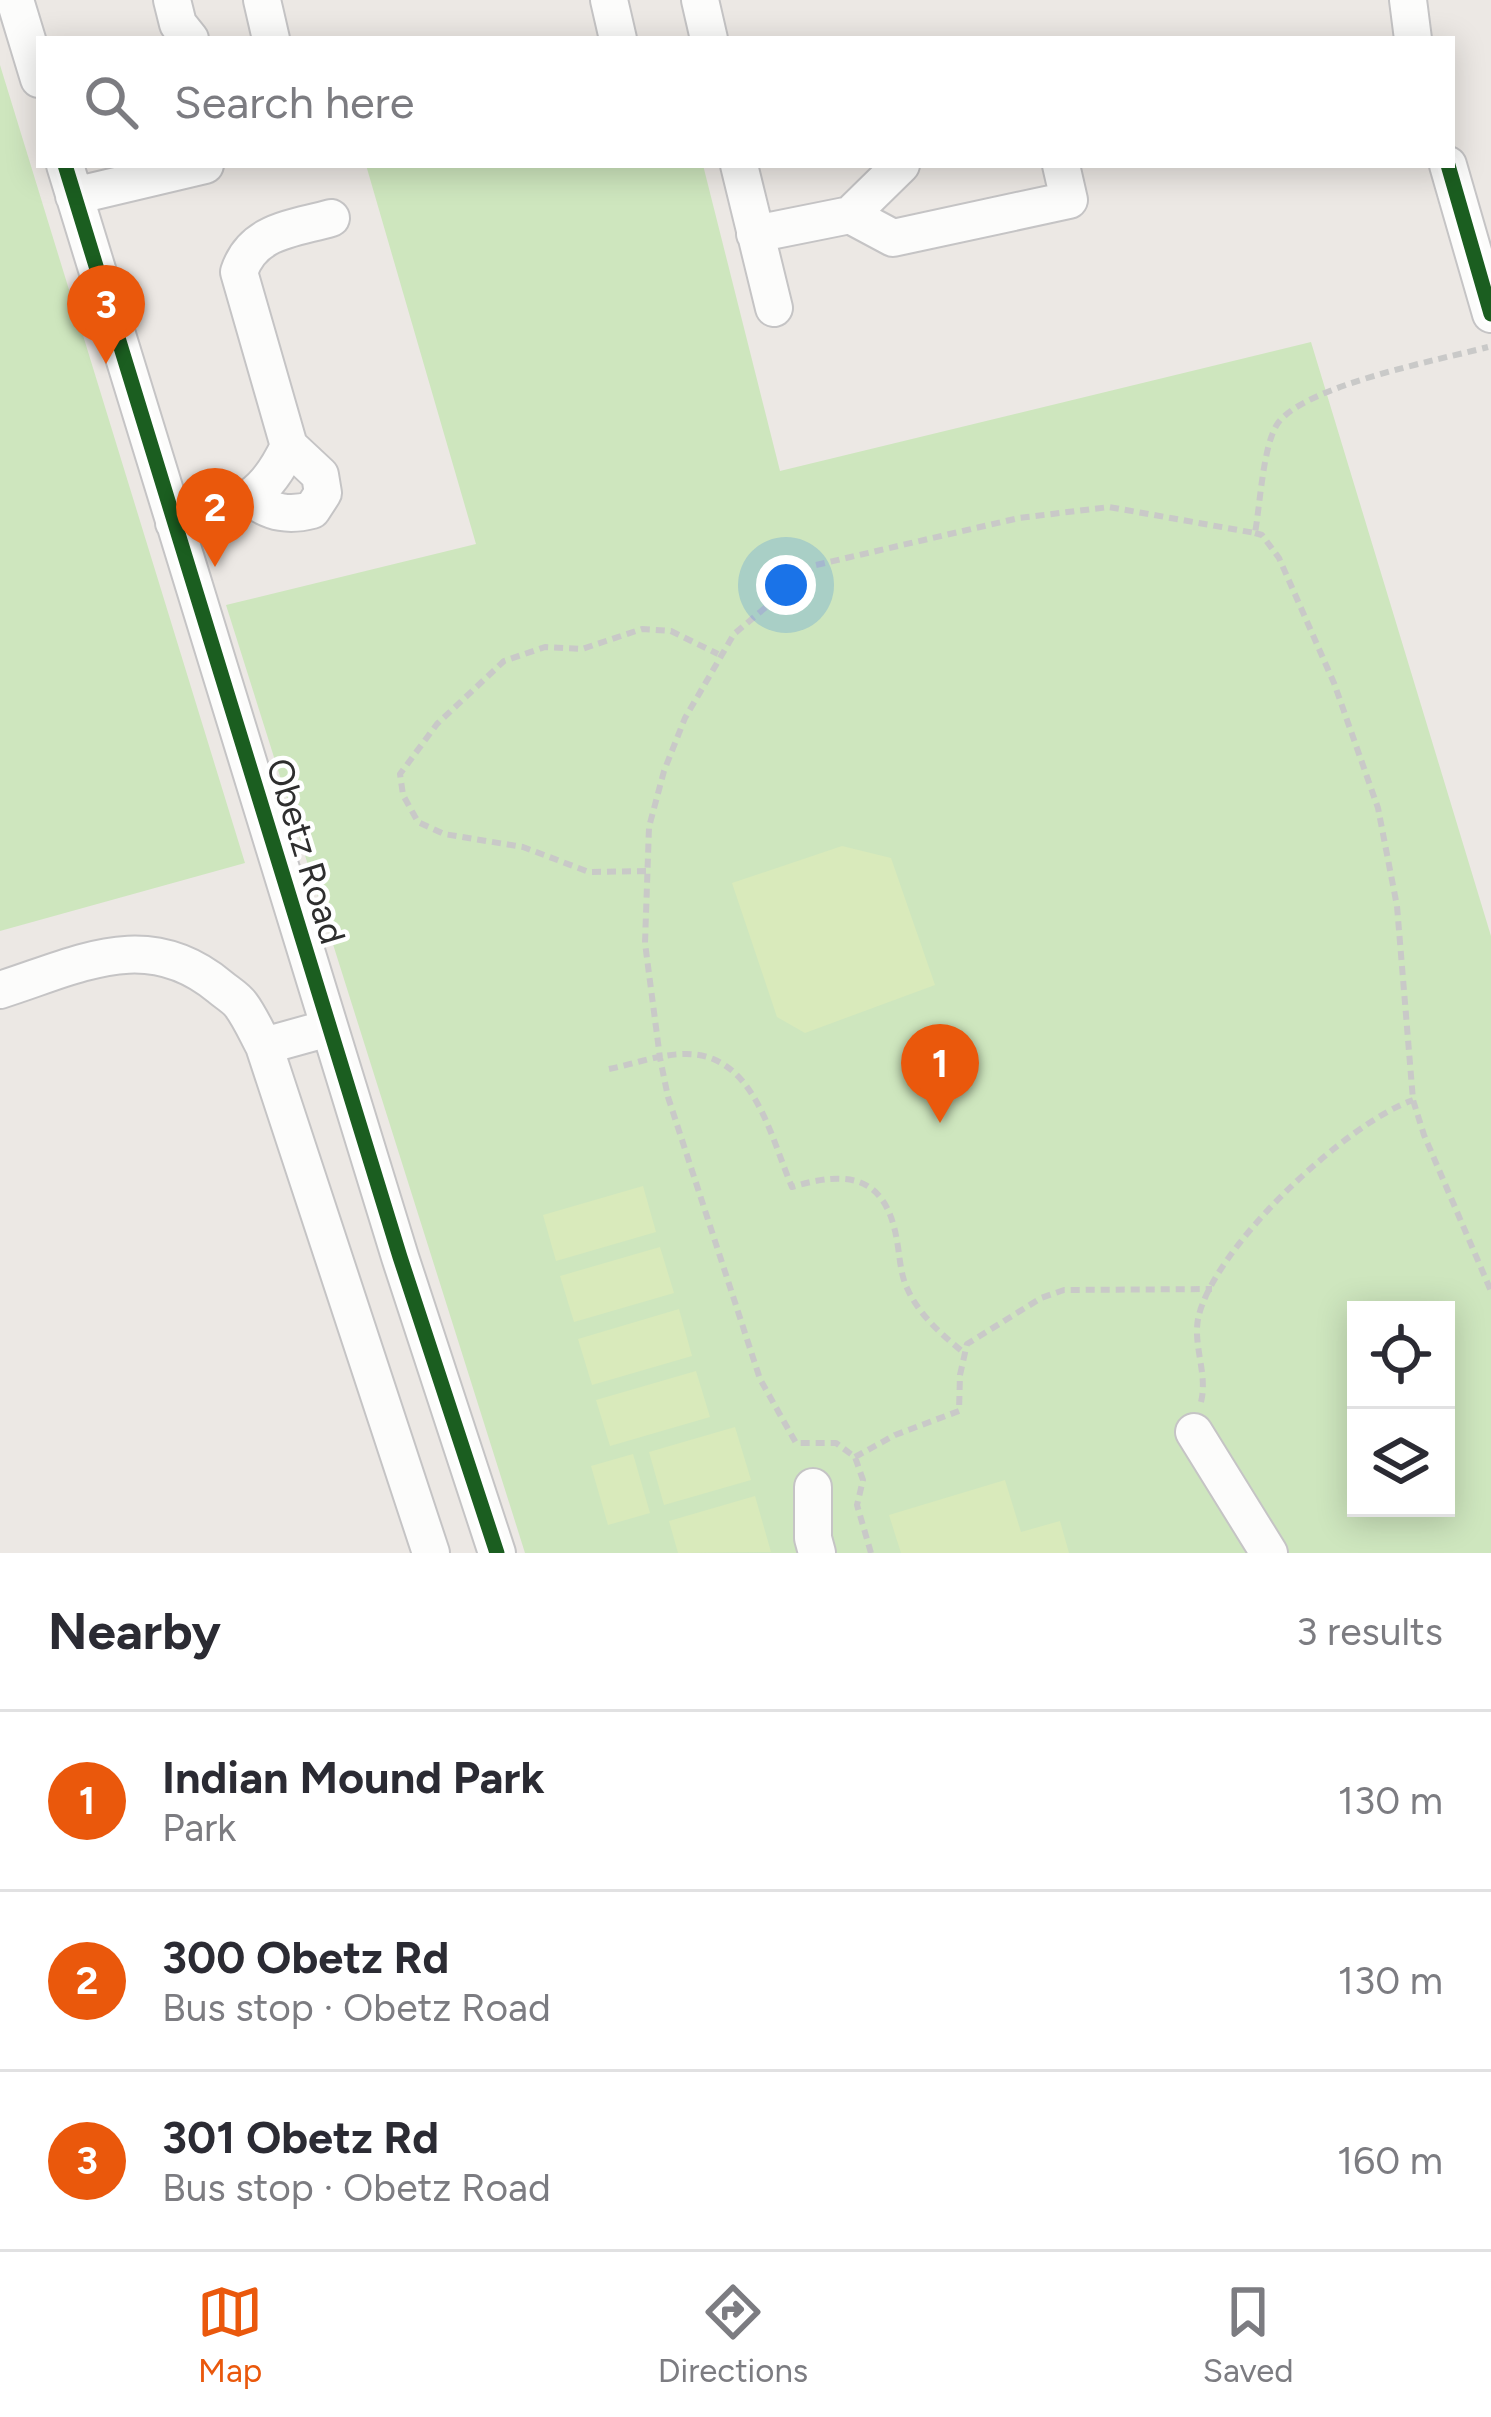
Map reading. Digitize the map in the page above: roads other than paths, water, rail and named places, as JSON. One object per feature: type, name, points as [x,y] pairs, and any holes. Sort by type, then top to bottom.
[{"type":"street","points":[[15,0],[36,69]]},
{"type":"street","points":[[172,0],[178,24],[188,36]]},
{"type":"street","points":[[262,0],[270,36]]},
{"type":"street","points":[[609,0],[617,36]]},
{"type":"street","points":[[700,0],[708,36]]},
{"type":"street","points":[[1408,0],[1413,36]]},
{"type":"street","points":[[69,181],[180,168]]},
{"type":"street","points":[[740,168],[774,308]]},
{"type":"street","points":[[755,235],[850,215],[898,168]]},
{"type":"street","points":[[850,215],[892,238],[1069,200],[1062,168]]},
{"type":"street","points":[[1449,168],[1491,314]]},
{"type":"street","name":"Obetz Road","points":[[69,181],[485,1550]]},
{"type":"street","points":[[253,500],[296,514],[312,510],[323,494],[320,475],[289,446],[239,272],[245,253],[261,239],[331,218]]},
{"type":"street","points":[[174,523],[253,500],[273,477],[289,446]]},
{"type":"street","points":[[0,990],[134,952],[170,957],[203,973],[241,1004],[264,1046],[430,1553]]},
{"type":"street","points":[[264,1046],[329,1028]]},
{"type":"street","points":[[1194,1432],[1269,1553]]},
{"type":"street","points":[[813,1487],[817,1553]]},
{"type":"place","name":"301 Obetz Rd","points":[[106,364]]},
{"type":"place","name":"300 Obetz Rd","points":[[215,567]]},
{"type":"place","name":"Indian Mound Park","points":[[940,1123]]}]
